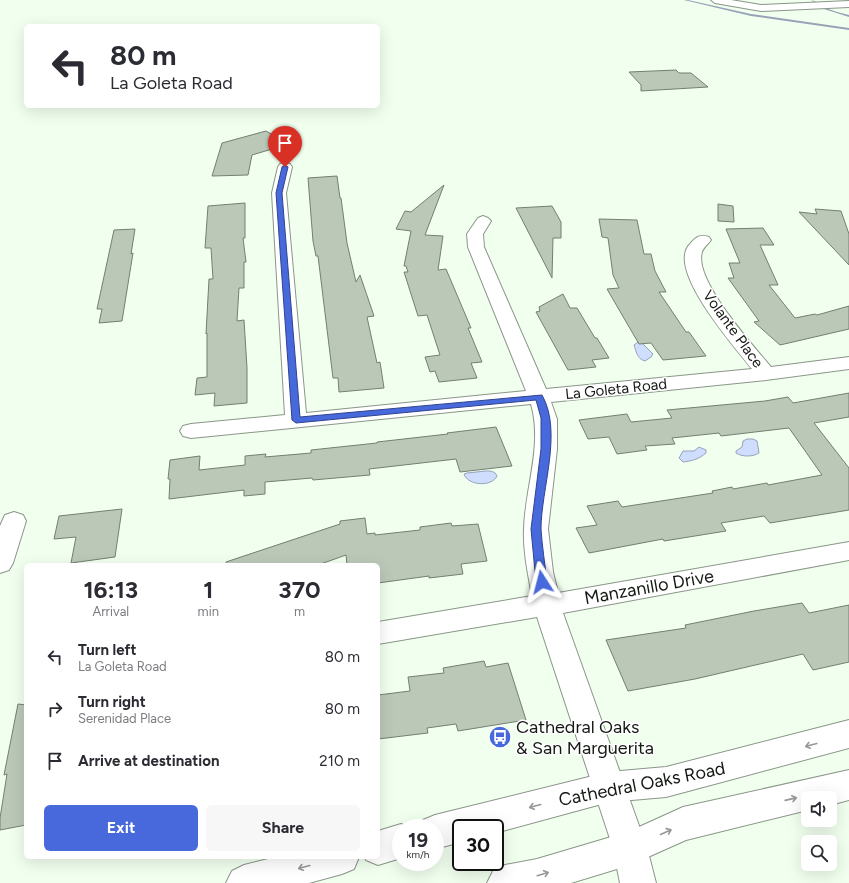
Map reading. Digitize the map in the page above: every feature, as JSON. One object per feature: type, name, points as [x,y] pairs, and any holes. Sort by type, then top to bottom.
[{"type":"street","points":[[715,0],[761,8],[849,4]]},
{"type":"street","points":[[285,167],[279,193],[296,420]]},
{"type":"street","points":[[482,221],[475,234],[476,247],[539,397],[546,418],[546,449],[536,529],[540,572],[547,605],[630,848],[638,883]]},
{"type":"street","name":"Volante Place","points":[[703,240],[694,249],[692,263],[701,284],[719,313],[766,374]]},
{"type":"street","name":"La Goleta Road","points":[[191,431],[766,374],[849,363]]},
{"type":"street","points":[[0,562],[14,521]]},
{"type":"street","name":"Manzanillo Drive","points":[[380,633],[547,605],[849,551]]},
{"type":"street","name":"Cathedral Oaks Road","points":[[444,830],[609,787],[666,782],[849,734]]},
{"type":"street","points":[[505,883],[537,876],[630,848],[683,824],[849,785]]},
{"type":"street","points":[[380,847],[392,844]]},
{"type":"street","points":[[244,883],[334,859]]},
{"type":"water","points":[[638,342],[642,343],[653,354],[645,361],[639,357],[636,352],[634,345]]},
{"type":"water","points":[[747,439],[757,441],[759,453],[748,456],[736,453],[736,451],[742,447],[743,441]]},
{"type":"water","points":[[699,447],[706,450],[706,453],[701,457],[683,462],[679,458],[683,451],[694,451]]},
{"type":"water","points":[[486,471],[494,472],[497,476],[490,482],[480,484],[470,481],[464,474],[467,473]]},
{"type":"building","points":[[676,70],[679,73],[691,73],[708,87],[641,91],[641,85],[629,72]]},
{"type":"building","points":[[266,131],[289,144],[252,155],[248,175],[212,176],[222,143]]},
{"type":"building","points":[[337,176],[347,243],[356,282],[360,275],[374,316],[367,317],[377,363],[380,362],[384,388],[339,392],[338,378],[333,378],[318,256],[316,256],[313,241],[308,178]]},
{"type":"building","points":[[444,185],[425,235],[443,236],[438,270],[446,269],[471,328],[468,328],[482,362],[471,363],[477,378],[439,382],[435,371],[430,372],[425,357],[440,355],[427,315],[418,316],[404,272],[408,272],[406,266],[404,266],[411,231],[396,229],[405,211],[411,212]]},
{"type":"building","points":[[245,203],[245,238],[243,238],[246,262],[244,262],[244,288],[239,288],[237,321],[244,320],[247,368],[247,403],[214,406],[215,393],[195,395],[197,378],[207,377],[207,333],[206,334],[209,279],[213,279],[211,248],[205,248],[208,206]]},
{"type":"building","points":[[718,204],[733,206],[734,222],[718,221]]},
{"type":"building","points":[[552,206],[561,222],[561,238],[553,238],[552,278],[516,208]]},
{"type":"building","points":[[815,209],[841,211],[849,234],[849,265],[799,212],[817,214]]},
{"type":"building","points":[[599,219],[637,220],[644,254],[651,254],[655,271],[666,292],[659,292],[686,332],[689,332],[706,356],[663,360],[651,343],[639,344],[607,289],[619,288],[613,275],[608,238],[602,237]]},
{"type":"building","points":[[763,228],[774,245],[760,245],[778,285],[769,285],[795,318],[815,314],[817,315],[849,306],[849,329],[780,345],[754,322],[759,321],[728,278],[734,278],[729,263],[740,263],[726,229]]},
{"type":"building","points":[[135,229],[131,254],[133,253],[122,321],[99,323],[102,309],[97,309],[114,230]]},
{"type":"building","points":[[563,294],[570,308],[577,308],[609,358],[592,360],[596,367],[568,370],[536,312],[540,311],[539,307]]},
{"type":"building","points":[[849,393],[849,417],[814,423],[849,468],[849,510],[770,523],[764,516],[721,523],[726,531],[664,541],[663,539],[589,553],[576,528],[597,525],[587,506],[618,501],[622,507],[713,493],[712,491],[732,487],[733,489],[767,483],[768,485],[822,475],[789,428],[721,436],[719,433],[672,438],[675,444],[645,446],[647,450],[617,454],[609,437],[588,439],[579,420],[627,414],[631,422],[672,418],[667,410],[765,401],[788,397],[793,403]]},
{"type":"building","points":[[496,427],[512,466],[460,472],[456,459],[369,469],[370,475],[265,482],[265,494],[244,496],[244,490],[169,499],[170,479],[168,479],[170,460],[200,456],[199,470],[245,465],[245,456],[266,454],[265,457],[311,453],[311,450]]},
{"type":"building","points":[[122,509],[115,557],[71,563],[76,537],[54,539],[59,516]]},
{"type":"building","points":[[365,518],[367,534],[375,533],[375,535],[420,530],[420,527],[451,523],[452,526],[478,524],[487,561],[461,564],[463,574],[429,578],[429,576],[380,583],[380,563],[347,563],[346,555],[324,563],[226,563],[340,524],[340,521]]},
{"type":"building","points":[[802,603],[809,613],[849,605],[849,662],[813,670],[803,654],[695,679],[628,691],[606,640],[686,628],[685,625]]},
{"type":"building","points":[[484,661],[486,667],[508,663],[526,720],[458,731],[456,724],[427,728],[428,733],[380,739],[380,695],[410,691],[408,677],[444,673],[443,668]]},
{"type":"building","points":[[18,704],[24,705],[24,825],[0,830],[0,818],[7,774],[4,775]]},
{"type":"waterway","points":[[685,0],[751,15],[849,29]]},
{"type":"waterway","points":[[812,0],[834,12],[849,16]]},
{"type":"place","name":"Cathedral Oaks & San Marguerita","points":[[500,737]]},
{"type":"route","points":[[285,167],[279,193],[296,420],[539,397],[546,418],[546,449],[536,529],[542,582]]}]
